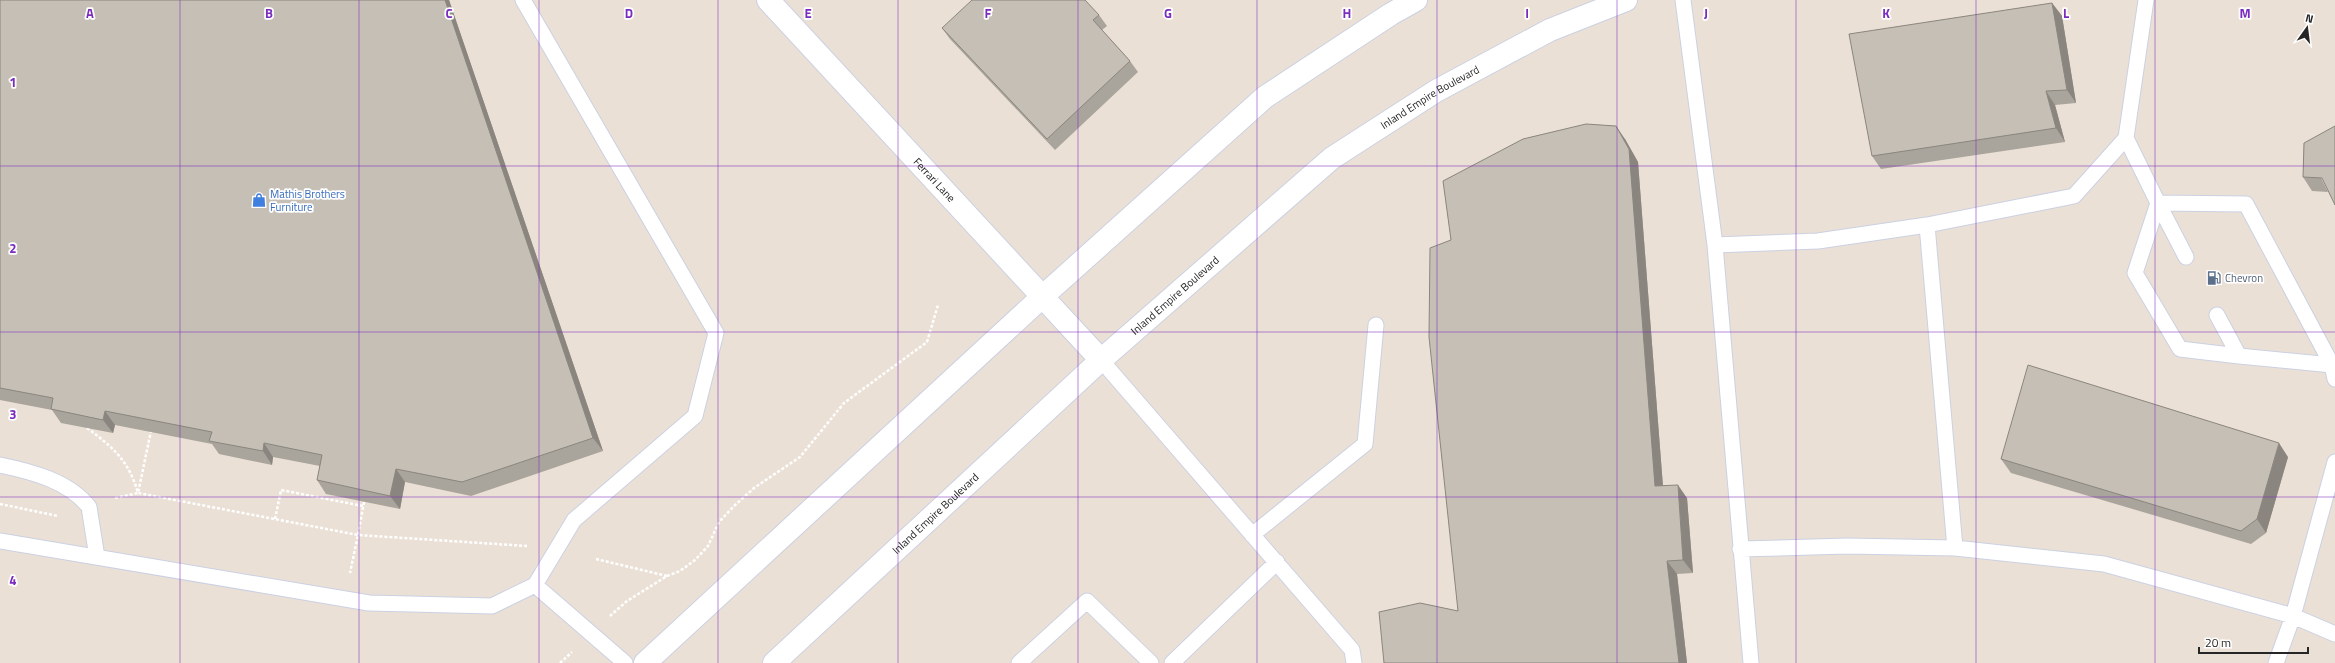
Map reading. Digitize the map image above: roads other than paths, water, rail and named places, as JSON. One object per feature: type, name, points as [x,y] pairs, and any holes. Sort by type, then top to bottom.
[{"type":"main road","name":"Ferrari Lane","points":[[768,0],[1101,360]]},
{"type":"main road","points":[[645,663],[1042,297],[1265,97],[1391,14],[1416,0]]},
{"type":"main road","name":"Inland Empire Boulevard","points":[[774,663],[1101,360],[1332,158],[1436,91],[1550,30],[1626,0]]},
{"type":"lane","points":[[0,541],[369,603],[492,606],[535,585],[574,520],[695,416],[716,333],[523,0]]},
{"type":"lane","points":[[1684,0],[1715,245],[1751,663]]},
{"type":"lane","points":[[1715,245],[1818,241],[1927,225],[2074,196],[2126,138],[2146,0]]},
{"type":"lane","points":[[2126,138],[2186,257]]},
{"type":"lane","points":[[2158,203],[2135,273],[2180,349],[2239,356],[2334,372]]},
{"type":"lane","points":[[2158,203],[2246,204],[2334,372]]},
{"type":"lane","points":[[1927,225],[1955,548]]},
{"type":"lane","points":[[2217,315],[2239,356]]},
{"type":"lane","points":[[1252,535],[1365,444],[1376,325]]},
{"type":"lane","points":[[1101,360],[1352,650],[1354,663]]},
{"type":"lane","points":[[2276,663],[2293,616],[2335,462]]},
{"type":"lane","points":[[0,465],[28,471],[62,485],[86,503],[89,507],[97,557]]},
{"type":"lane","points":[[1740,549],[1847,546],[1955,548],[2104,564],[2293,616],[2335,634]]},
{"type":"lane","points":[[1172,663],[1277,562]]},
{"type":"lane","points":[[535,585],[625,663]]},
{"type":"lane","points":[[1019,663],[1087,601],[1151,663]]},
{"type":"place","name":"Mathis Brothers Furniture","points":[[259,200]]},
{"type":"place","name":"Chevron","points":[[2214,278]]}]
